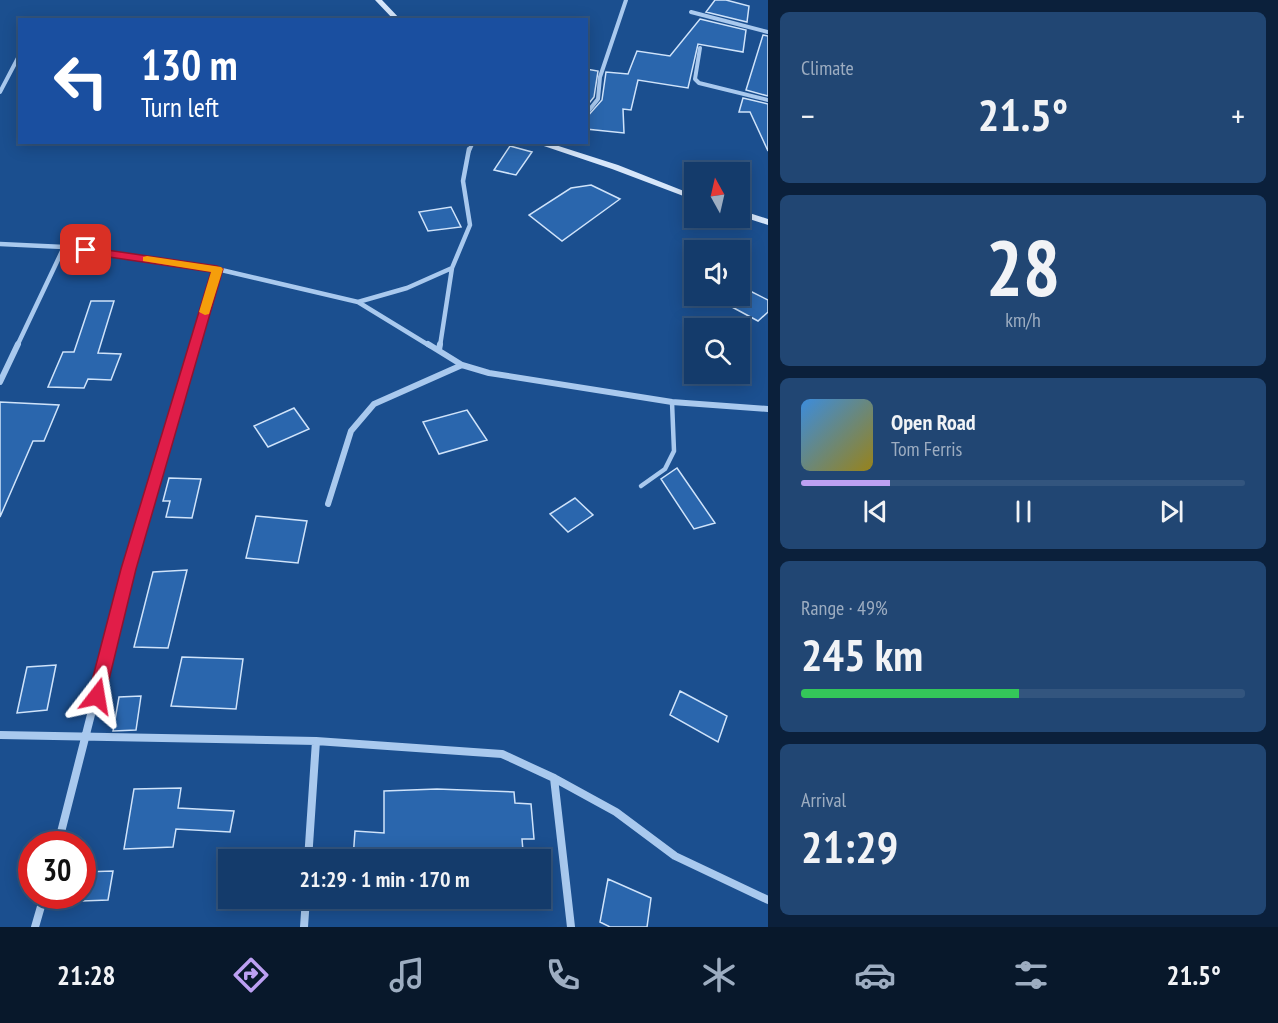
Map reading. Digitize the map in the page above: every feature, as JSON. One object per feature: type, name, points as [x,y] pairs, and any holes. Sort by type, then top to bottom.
[{"type":"street","points":[[378,0],[396,18]]},
{"type":"street","points":[[588,112],[598,99],[600,77],[626,0]]},
{"type":"street","points":[[691,12],[768,32]]},
{"type":"street","points":[[700,48],[695,79],[699,83],[768,100]]},
{"type":"street","points":[[0,92],[18,58]]},
{"type":"street","points":[[439,350],[452,268],[471,225],[463,181],[468,152],[472,144]]},
{"type":"street","points":[[554,145],[684,194]]},
{"type":"street","points":[[750,216],[768,222]]},
{"type":"street","points":[[0,244],[64,247],[217,269],[358,302],[462,365],[489,373],[672,402],[768,409]]},
{"type":"street","points":[[0,382],[64,247]]},
{"type":"street","points":[[358,302],[407,288],[452,268]]},
{"type":"street","points":[[61,831],[128,569],[217,269]]},
{"type":"street","points":[[328,504],[351,431],[374,404],[462,365]]},
{"type":"street","points":[[0,735],[316,741],[502,754],[554,778],[616,812],[675,856],[768,900]]},
{"type":"street","points":[[309,849],[316,741]]},
{"type":"street","points":[[554,778],[571,927]]},
{"type":"street","points":[[35,927],[40,909]]},
{"type":"street","points":[[304,927],[305,909]]},
{"type":"lane","points":[[641,486],[665,469],[675,451],[672,402]]},
{"type":"building","points":[[715,0],[726,0],[749,6],[747,22],[706,12]]},
{"type":"building","points":[[700,19],[746,30],[743,52],[698,44],[688,88],[638,80],[631,110],[623,109],[624,133],[588,129],[588,116],[602,100],[606,72],[628,74],[637,51],[670,56]]},
{"type":"building","points":[[763,35],[768,36],[768,96],[746,90]]},
{"type":"building","points":[[588,69],[598,71],[594,97],[588,104]]},
{"type":"building","points":[[743,98],[768,104],[768,151],[750,112],[739,112]]},
{"type":"building","points":[[510,146],[532,152],[516,175],[494,170]]},
{"type":"building","points":[[591,185],[620,199],[562,241],[529,215],[571,188]]},
{"type":"building","points":[[451,207],[461,227],[428,231],[419,212]]},
{"type":"building","points":[[750,291],[768,300],[768,312],[758,321],[732,307],[750,306]]},
{"type":"building","points":[[91,301],[114,301],[98,353],[121,354],[111,380],[88,379],[84,388],[48,387],[63,352],[74,352]]},
{"type":"building","points":[[0,402],[59,405],[44,441],[33,441],[0,517]]},
{"type":"building","points":[[294,408],[309,429],[268,447],[254,426]]},
{"type":"building","points":[[467,410],[487,440],[439,454],[423,422]]},
{"type":"building","points":[[677,468],[715,523],[694,529],[661,479]]},
{"type":"building","points":[[169,478],[201,479],[192,518],[166,517],[170,501],[163,501]]},
{"type":"building","points":[[575,498],[593,515],[568,532],[550,514]]},
{"type":"building","points":[[256,516],[307,521],[298,563],[246,558]]},
{"type":"building","points":[[187,570],[168,648],[134,647],[153,572]]},
{"type":"building","points":[[182,657],[243,659],[236,709],[171,706]]},
{"type":"building","points":[[56,665],[47,710],[17,713],[27,667]]},
{"type":"building","points":[[680,691],[727,716],[718,742],[670,715]]},
{"type":"building","points":[[141,696],[136,730],[113,731],[119,697]]},
{"type":"building","points":[[181,788],[178,808],[234,811],[230,832],[176,829],[173,847],[124,849],[134,789]]},
{"type":"building","points":[[437,789],[514,792],[515,803],[531,804],[534,839],[522,839],[523,849],[354,849],[355,831],[384,833],[384,791]]},
{"type":"building","points":[[113,871],[108,900],[96,900],[96,872]]},
{"type":"building","points":[[608,879],[651,898],[647,927],[610,927],[600,922]]},
{"type":"slow traffic","points":[[147,259],[217,269],[205,312]]},
{"type":"route","points":[[86,250],[217,269],[128,569],[97,696]]}]
